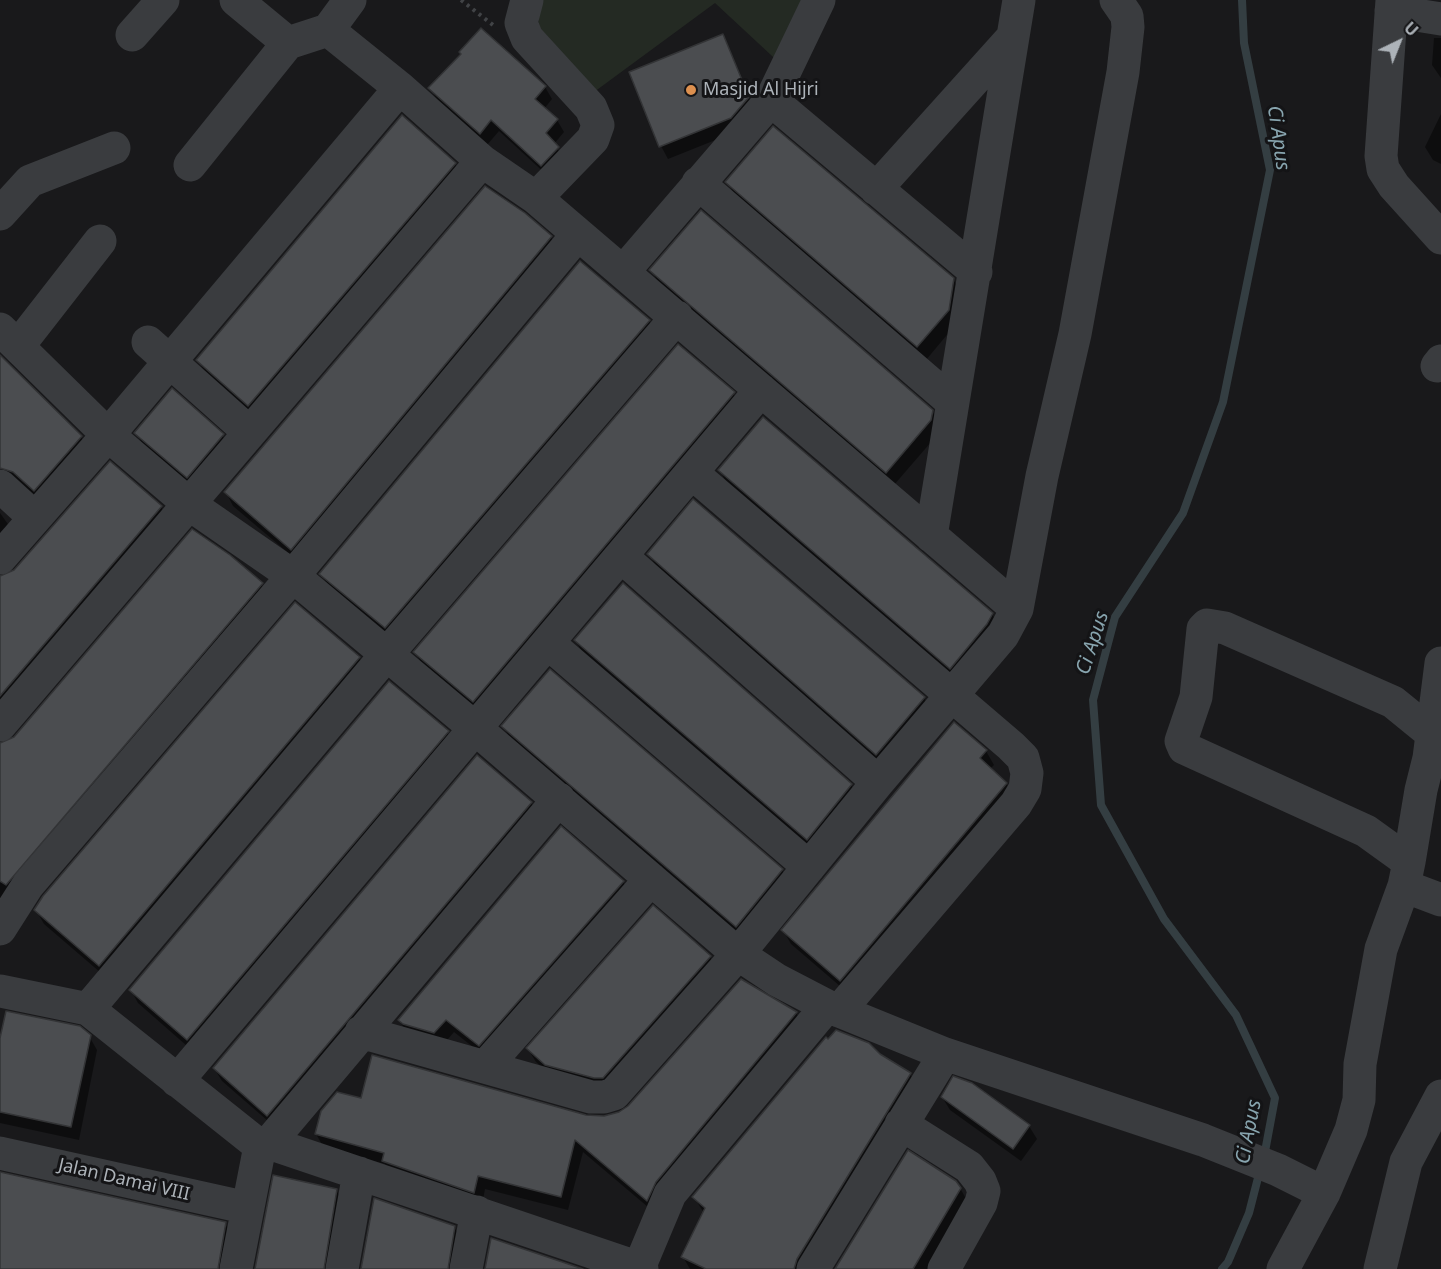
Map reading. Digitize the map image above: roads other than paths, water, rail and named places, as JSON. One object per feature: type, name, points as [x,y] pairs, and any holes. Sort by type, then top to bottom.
[{"type":"street","points":[[132,35],[163,0]]},
{"type":"street","points":[[236,0],[288,43]]},
{"type":"street","points":[[190,165],[288,43],[328,30],[350,0]]},
{"type":"street","points":[[527,0],[521,23],[527,38],[591,108],[598,125],[593,139],[536,198]]},
{"type":"street","points":[[623,272],[771,100],[819,0]]},
{"type":"street","points":[[931,536],[951,401],[976,272],[1011,39],[1019,0]]},
{"type":"street","points":[[361,1032],[591,1096],[604,1097],[614,1094],[738,954],[878,782],[1003,635],[1017,609],[1042,476],[1075,334],[1123,72],[1127,16],[1116,0]]},
{"type":"street","points":[[1441,19],[1391,6],[1381,156],[1387,177],[1441,238]]},
{"type":"street","points":[[328,30],[400,88],[482,161],[536,198],[1017,609]]},
{"type":"street","points":[[876,189],[1011,39]]},
{"type":"street","points":[[0,558],[108,435],[159,352],[400,88]]},
{"type":"street","points":[[771,100],[976,272]]},
{"type":"street","points":[[0,214],[30,181],[114,148]]},
{"type":"street","points":[[0,725],[482,161]]},
{"type":"street","points":[[698,183],[951,401]]},
{"type":"street","points":[[0,929],[28,885],[292,576],[578,234]]},
{"type":"street","points":[[100,241],[10,337],[108,435],[189,504],[292,576],[559,799],[738,954],[801,995],[833,1009],[945,1054],[1203,1140],[1278,1170],[1324,1193]]},
{"type":"street","points":[[88,1009],[387,654],[677,317]]},
{"type":"street","points":[[159,352],[249,432]]},
{"type":"street","points":[[177,1081],[761,390]]},
{"type":"street","points":[[0,990],[88,1009],[177,1081],[264,1145],[477,1212],[585,1259],[641,1269],[670,1194],[1016,804],[1025,789],[1027,773],[1023,759],[952,694],[692,473]]},
{"type":"street","points":[[0,486],[36,518]]},
{"type":"street","points":[[622,557],[878,782]]},
{"type":"street","points":[[1431,733],[1392,702],[1225,628],[1207,625],[1203,629],[1196,697],[1181,741],[1184,748],[1366,831],[1406,874],[1441,900]]},
{"type":"street","points":[[549,643],[809,867]]},
{"type":"street","points":[[1283,1269],[1324,1193],[1351,1130],[1359,1100],[1360,1064],[1381,949],[1406,874],[1429,758],[1441,663]]},
{"type":"street","points":[[236,1269],[264,1145],[559,799]]},
{"type":"street","points":[[484,1067],[651,879]]},
{"type":"street","points":[[813,1269],[945,1054]]},
{"type":"street","points":[[1380,1269],[1406,1162],[1441,1096]]},
{"type":"street","points":[[901,1124],[969,1167],[980,1181],[984,1191],[981,1203],[944,1269]]},
{"type":"street","name":"Jalan Damai VIII","points":[[0,1153],[248,1208]]},
{"type":"street","points":[[342,1269],[359,1173]]},
{"type":"street","points":[[466,1269],[477,1212]]},
{"type":"waterway","name":"Ci Apus","points":[[1242,0],[1244,43],[1270,170],[1223,402],[1183,513],[1115,617],[1093,700],[1101,805],[1164,919],[1236,1015],[1275,1098],[1264,1157]]},
{"type":"waterway","name":"Ci Apus","points":[[1222,1269],[1228,1262],[1249,1213],[1260,1170]]},
{"type":"place","name":"Masjid Al Hijri","points":[[691,90]]}]
